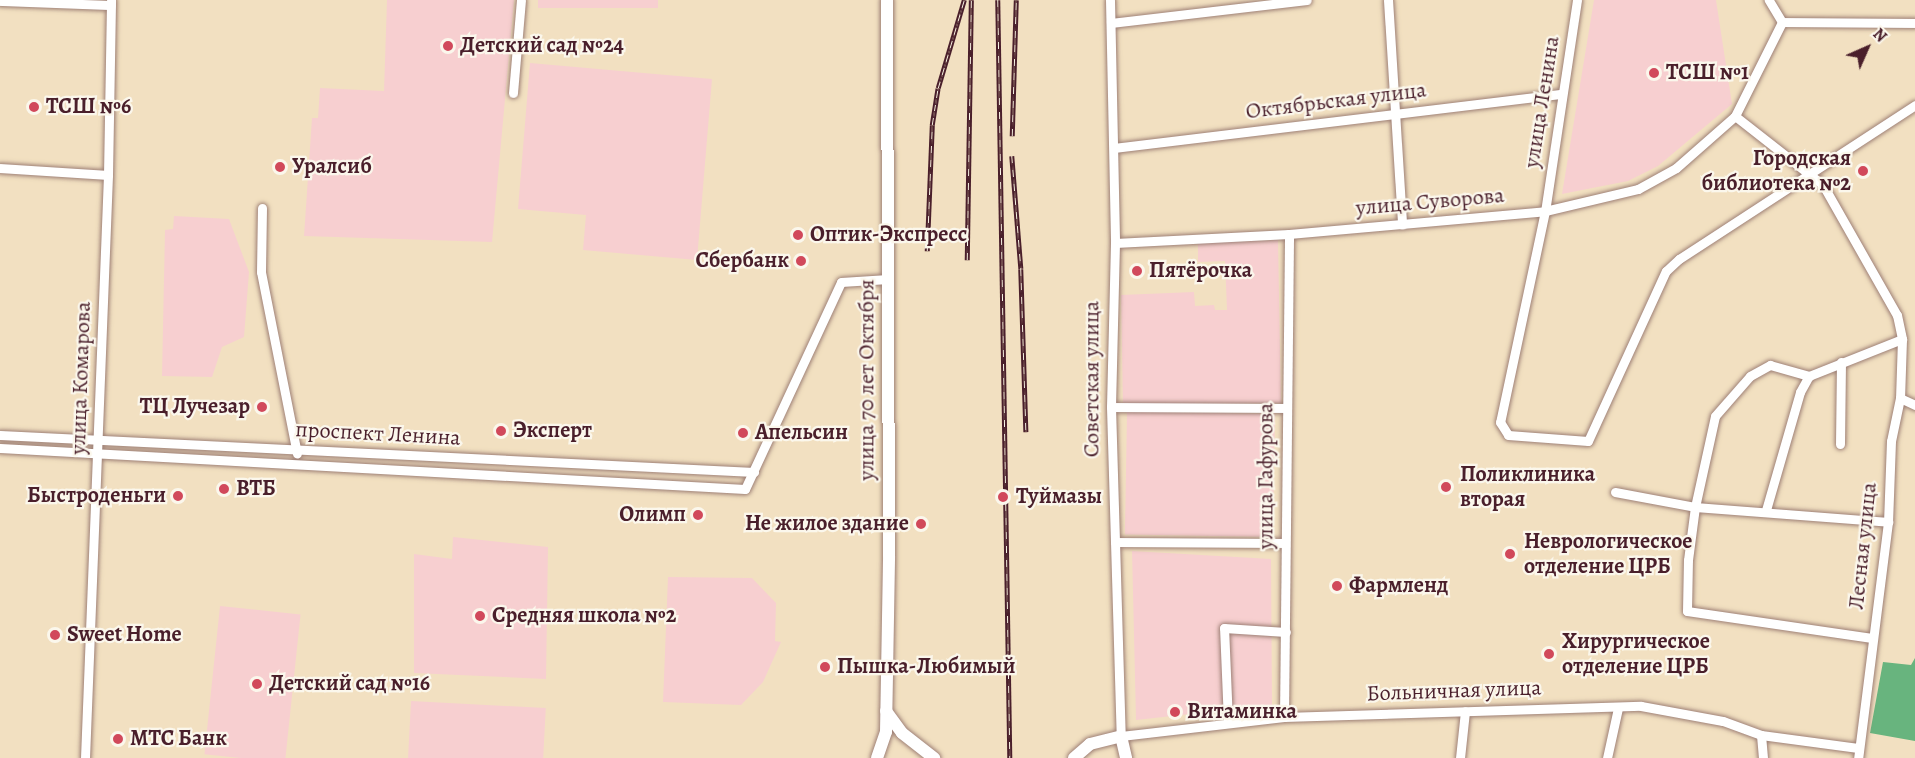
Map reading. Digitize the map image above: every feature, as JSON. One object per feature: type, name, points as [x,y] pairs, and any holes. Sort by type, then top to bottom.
[{"type":"main road","name":"улица 70 лет Октября","points":[[877,758],[884,743],[886,711],[887,0]]},
{"type":"main road","points":[[886,711],[902,733],[934,758]]},
{"type":"main road","points":[[1074,758],[1090,744],[1121,736]]},
{"type":"main road","name":"Советская улица","points":[[1121,736],[1126,758]]},
{"type":"street","points":[[513,93],[521,0]]},
{"type":"street","name":"Советская улица","points":[[1110,0],[1115,243],[1111,407],[1121,736]]},
{"type":"street","points":[[1111,23],[1306,0]]},
{"type":"street","points":[[1388,0],[1401,225]]},
{"type":"street","name":"улица Ленина","points":[[1577,0],[1545,211],[1500,422],[1508,435],[1588,441],[1666,271],[1679,259],[1812,175]]},
{"type":"street","points":[[1769,0],[1782,22],[1915,23]]},
{"type":"street","points":[[0,1],[111,2]]},
{"type":"street","name":"улица Комарова","points":[[85,758],[108,176],[111,2]]},
{"type":"street","name":"улица Суворова","points":[[1115,243],[1289,234],[1545,211],[1638,189],[1676,168],[1735,116],[1782,22]]},
{"type":"street","name":"Октябрьская улица","points":[[1114,148],[1562,94]]},
{"type":"street","points":[[1812,175],[1915,105]]},
{"type":"street","name":"Лесная улица","points":[[1735,116],[1823,184],[1897,315],[1902,339],[1900,398],[1891,441],[1888,522],[1858,753]]},
{"type":"street","points":[[0,168],[108,176]]},
{"type":"street","points":[[262,208],[261,272],[297,449],[297,464]]},
{"type":"street","name":"улица Гафурова","points":[[1284,717],[1289,234]]},
{"type":"street","points":[[754,472],[841,282],[888,279]]},
{"type":"street","points":[[1766,510],[1800,392],[1809,376],[1902,339]]},
{"type":"street","points":[[1840,444],[1841,362]]},
{"type":"street","points":[[1809,376],[1770,365],[1750,376],[1715,417],[1695,507],[1688,560],[1687,611],[1872,638]]},
{"type":"street","points":[[1900,398],[1915,405]]},
{"type":"street","points":[[1111,407],[1286,408]]},
{"type":"street","name":"проспект Ленина","points":[[0,435],[754,472],[745,489],[0,448]]},
{"type":"street","points":[[1615,492],[1695,507],[1766,510],[1888,522]]},
{"type":"street","points":[[1115,542],[1285,543]]},
{"type":"street","points":[[1228,722],[1224,628],[1286,632]]},
{"type":"street","name":"Больничная улица","points":[[1121,736],[1284,717],[1641,706],[1723,721],[1761,735],[1858,753]]},
{"type":"street","points":[[1607,758],[1618,708]]},
{"type":"street","points":[[1460,758],[1465,711]]},
{"type":"street","points":[[1761,735],[1763,758]]},
{"type":"shaded area","points":[[387,0],[514,0],[492,242],[304,236],[312,118],[318,118],[320,88],[384,91]]},
{"type":"shaded area","points":[[538,0],[658,0],[658,8],[538,8]]},
{"type":"shaded area","name":"ТСШ №1","points":[[1594,0],[1716,0],[1732,104],[1658,166],[1628,181],[1562,194]]},
{"type":"shaded area","points":[[530,63],[712,79],[697,260],[583,250],[586,215],[518,209]]},
{"type":"shaded area","points":[[174,216],[229,219],[249,272],[244,337],[222,347],[212,377],[162,376],[165,230],[173,229]]},
{"type":"shaded area","points":[[1278,240],[1281,403],[1123,405],[1121,295],[1194,292],[1195,306],[1214,305],[1215,310],[1227,310],[1225,261],[1198,262],[1198,243]]},
{"type":"shaded area","points":[[1127,411],[1275,414],[1273,537],[1125,534]]},
{"type":"shaded area","name":"Средняя школа №2","points":[[453,537],[548,547],[546,679],[414,673],[414,554],[452,559]]},
{"type":"shaded area","points":[[1132,551],[1271,559],[1272,705],[1136,720]]},
{"type":"shaded area","points":[[668,577],[752,578],[776,603],[775,641],[781,642],[763,682],[741,705],[663,702]]},
{"type":"shaded area","name":"Детский сад №16","points":[[220,606],[301,614],[285,758],[241,758],[204,754]]},
{"type":"shaded area","points":[[411,701],[546,708],[543,758],[408,758]]},
{"type":"green space","points":[[1915,658],[1915,741],[1870,733],[1883,662],[1911,665]]},
{"type":"railway","points":[[927,251],[932,125],[938,88],[964,0]]},
{"type":"railway","points":[[967,260],[971,0]]},
{"type":"railway","points":[[998,0],[1010,758]]},
{"type":"railway","points":[[1012,136],[1016,0]]},
{"type":"railway","points":[[1012,156],[1021,269],[1026,432]]},
{"type":"place","name":"Детский сад №24","points":[[448,46]]},
{"type":"place","name":"ТСШ №1","points":[[1654,73]]},
{"type":"place","name":"ТСШ №6","points":[[34,107]]},
{"type":"place","name":"Уралсиб","points":[[280,167]]},
{"type":"place","name":"Городская библиотека №2","points":[[1863,171]]},
{"type":"place","name":"Оптик-Экспресс","points":[[798,235]]},
{"type":"place","name":"Сбербанк","points":[[801,261]]},
{"type":"place","name":"Пятёрочка","points":[[1137,271]]},
{"type":"place","name":"ТЦ Лучезар","points":[[262,407]]},
{"type":"place","name":"Эксперт","points":[[501,431]]},
{"type":"place","name":"Апельсин","points":[[743,433]]},
{"type":"place","name":"Поликлиника вторая","points":[[1446,487]]},
{"type":"place","name":"ВТБ","points":[[224,489]]},
{"type":"place","name":"Быстроденьги","points":[[178,496]]},
{"type":"place","name":"Туймазы","points":[[1003,497]]},
{"type":"place","name":"Олимп","points":[[698,515]]},
{"type":"place","name":"Не жилое здание","points":[[921,524]]},
{"type":"place","name":"Неврологическое отделение ЦРБ","points":[[1510,554]]},
{"type":"place","name":"Фармленд","points":[[1337,586]]},
{"type":"place","name":"Средняя школа №2","points":[[480,616]]},
{"type":"place","name":"Sweet Home","points":[[55,635]]},
{"type":"place","name":"Хирургическое отделение ЦРБ","points":[[1549,654]]},
{"type":"place","name":"Пышка-Любимый","points":[[825,667]]},
{"type":"place","name":"Детский сад №16","points":[[257,684]]},
{"type":"place","name":"Витаминка","points":[[1175,712]]},
{"type":"place","name":"МТС Банк","points":[[118,739]]}]
